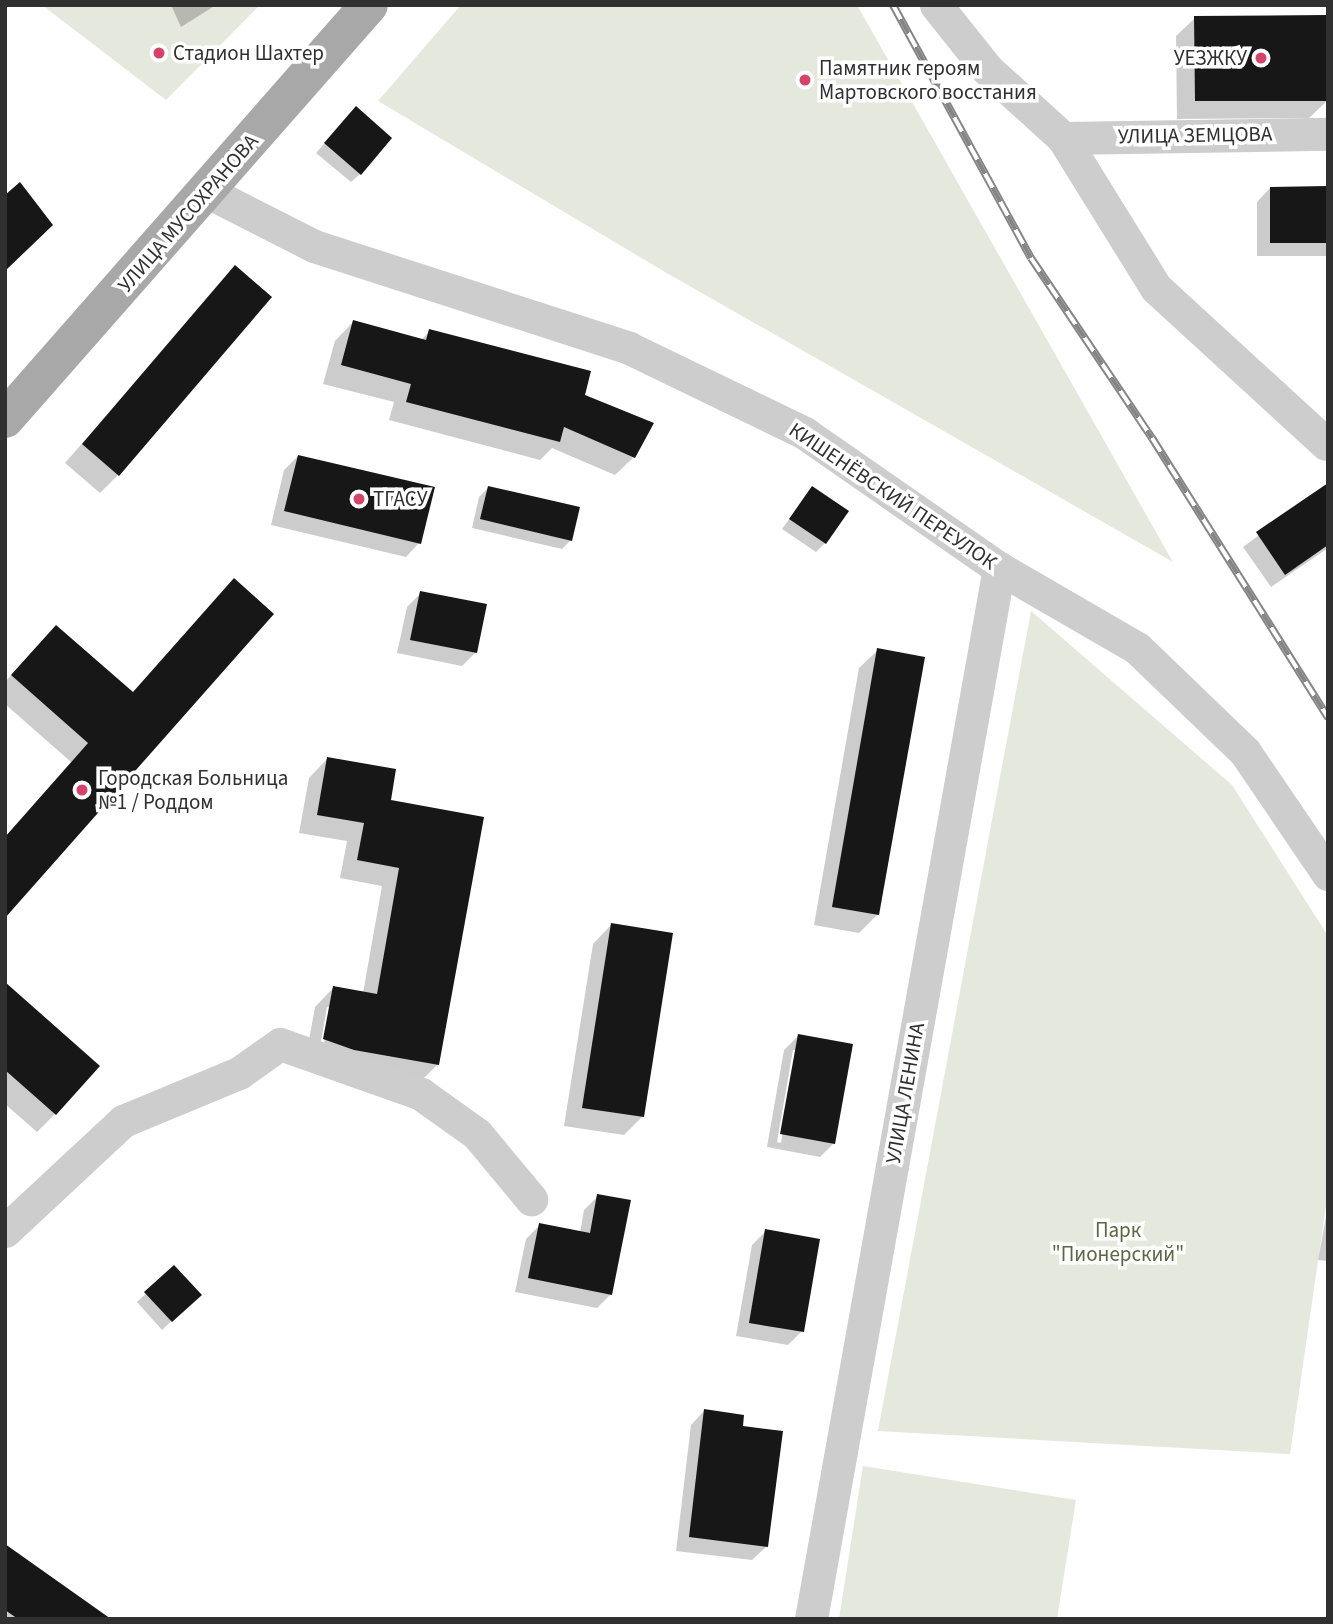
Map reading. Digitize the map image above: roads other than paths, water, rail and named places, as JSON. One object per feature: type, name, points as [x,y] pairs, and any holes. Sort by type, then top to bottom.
[{"type":"main road","name":"УЛИЦА МУСОХРАНОВА","points":[[5,419],[208,192],[369,5]]},
{"type":"street","points":[[936,5],[987,69],[1063,138],[1156,288],[1326,444]]},
{"type":"street","name":"УЛИЦА ЗЕМЦОВА","points":[[1063,138],[1328,134]]},
{"type":"street","name":"КИШЕНЁВСКИЙ ПЕРЕУЛОК","points":[[208,192],[314,246],[629,348],[803,432],[999,568],[1137,648],[1245,752],[1328,874]]},
{"type":"street","name":"УЛИЦА ЛЕНИНА","points":[[811,1619],[999,568]]},
{"type":"street","points":[[5,1231],[123,1122],[239,1073],[280,1044],[421,1094],[477,1134],[531,1199]]},
{"type":"railway","points":[[893,5],[1031,258],[1152,438],[1328,718]]},
{"type":"place","name":"Стадион Шахтер","points":[[159,53]]},
{"type":"place","name":"УЕЗЖКУ","points":[[1261,58]]},
{"type":"place","name":"Памятник героям Мартовского восстания","points":[[805,80]]},
{"type":"place","name":"ТГАСУ","points":[[359,499]]},
{"type":"place","name":"Городская Больница №1 / Роддом","points":[[82,790]]},
{"type":"park label","name":"Парк \"Пионерский\"","points":[[1118,1242]]}]
